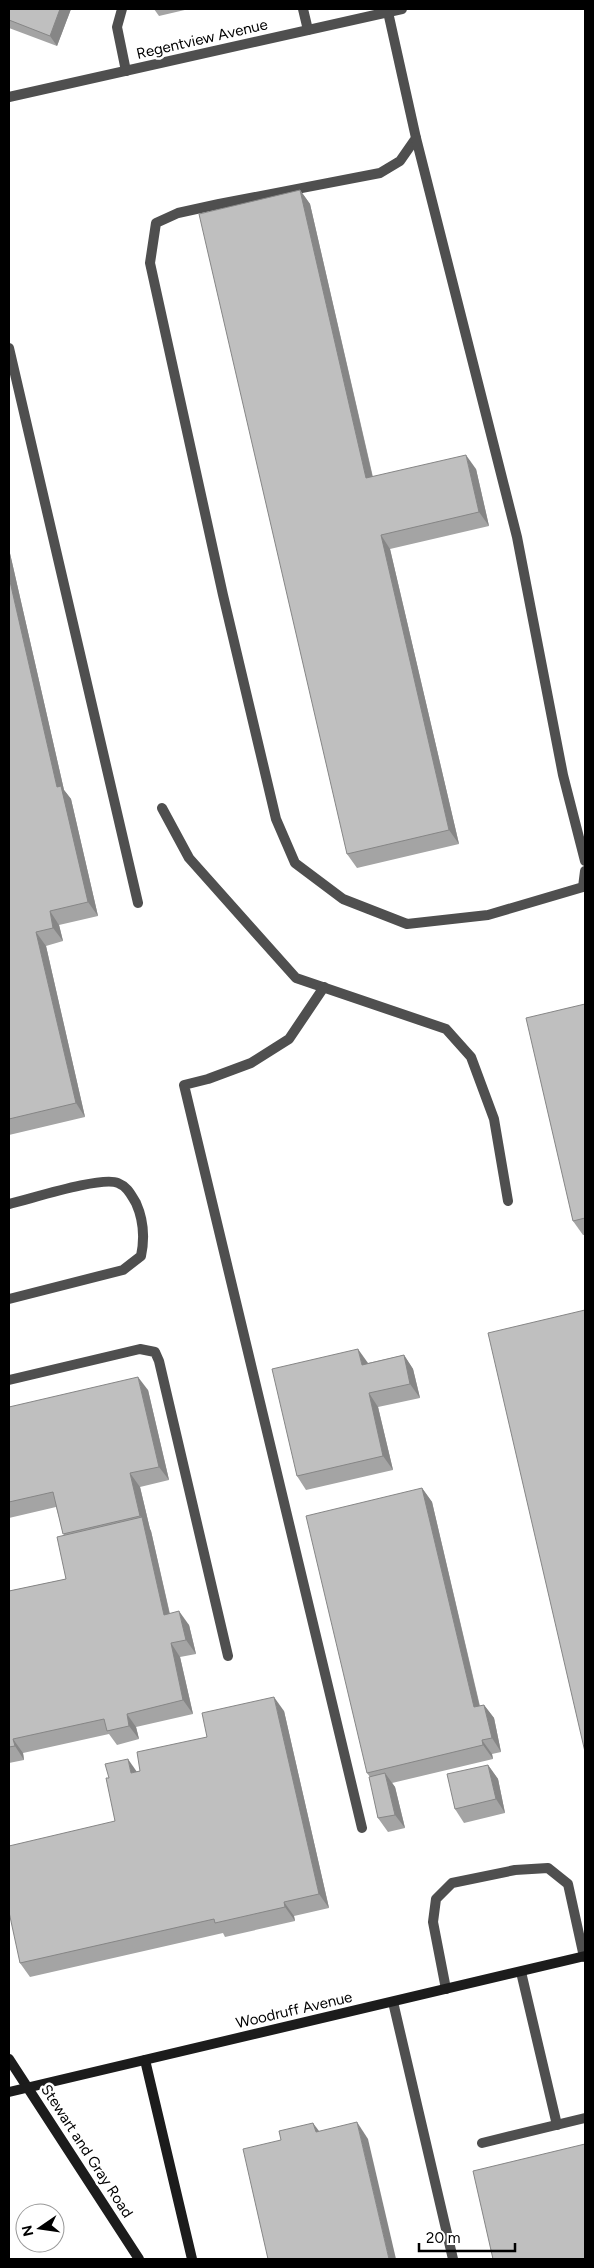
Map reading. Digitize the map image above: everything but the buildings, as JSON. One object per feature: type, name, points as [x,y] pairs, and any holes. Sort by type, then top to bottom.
[{"type":"main road","name":"Woodruff Avenue","points":[[9,2092],[585,1957]]},
{"type":"main road","name":"Stewart and Gray Road","points":[[9,2058],[135,2258]]},
{"type":"main road","points":[[145,2060],[192,2259]]},
{"type":"street","points":[[122,9],[117,27],[126,71]]},
{"type":"street","points":[[303,9],[308,30]]},
{"type":"street","name":"Regentview Avenue","points":[[9,97],[402,9]]},
{"type":"street","points":[[388,12],[416,138],[517,536],[564,775],[585,860]]},
{"type":"street","points":[[416,138],[400,161],[380,173],[178,213],[156,223],[150,263],[223,595],[276,819],[295,863],[343,900],[407,924],[488,915],[583,887],[585,870]]},
{"type":"street","points":[[9,348],[138,903]]},
{"type":"street","points":[[162,808],[189,858],[296,978],[446,1029],[471,1057],[494,1119],[508,1201]]},
{"type":"street","points":[[324,987],[289,1039],[251,1063],[208,1079],[184,1085],[362,1828]]},
{"type":"street","points":[[9,1204],[98,1182],[118,1183],[130,1191],[142,1216],[144,1236],[141,1256],[123,1270],[9,1299]]},
{"type":"street","points":[[9,1380],[140,1349],[155,1352],[160,1361],[228,1656]]},
{"type":"street","points":[[446,1989],[433,1922],[436,1899],[452,1883],[515,1870],[548,1868],[568,1884],[585,1957]]},
{"type":"street","points":[[520,1972],[557,2125]]},
{"type":"street","points":[[394,2002],[452,2259]]},
{"type":"street","points":[[482,2142],[585,2118]]}]
